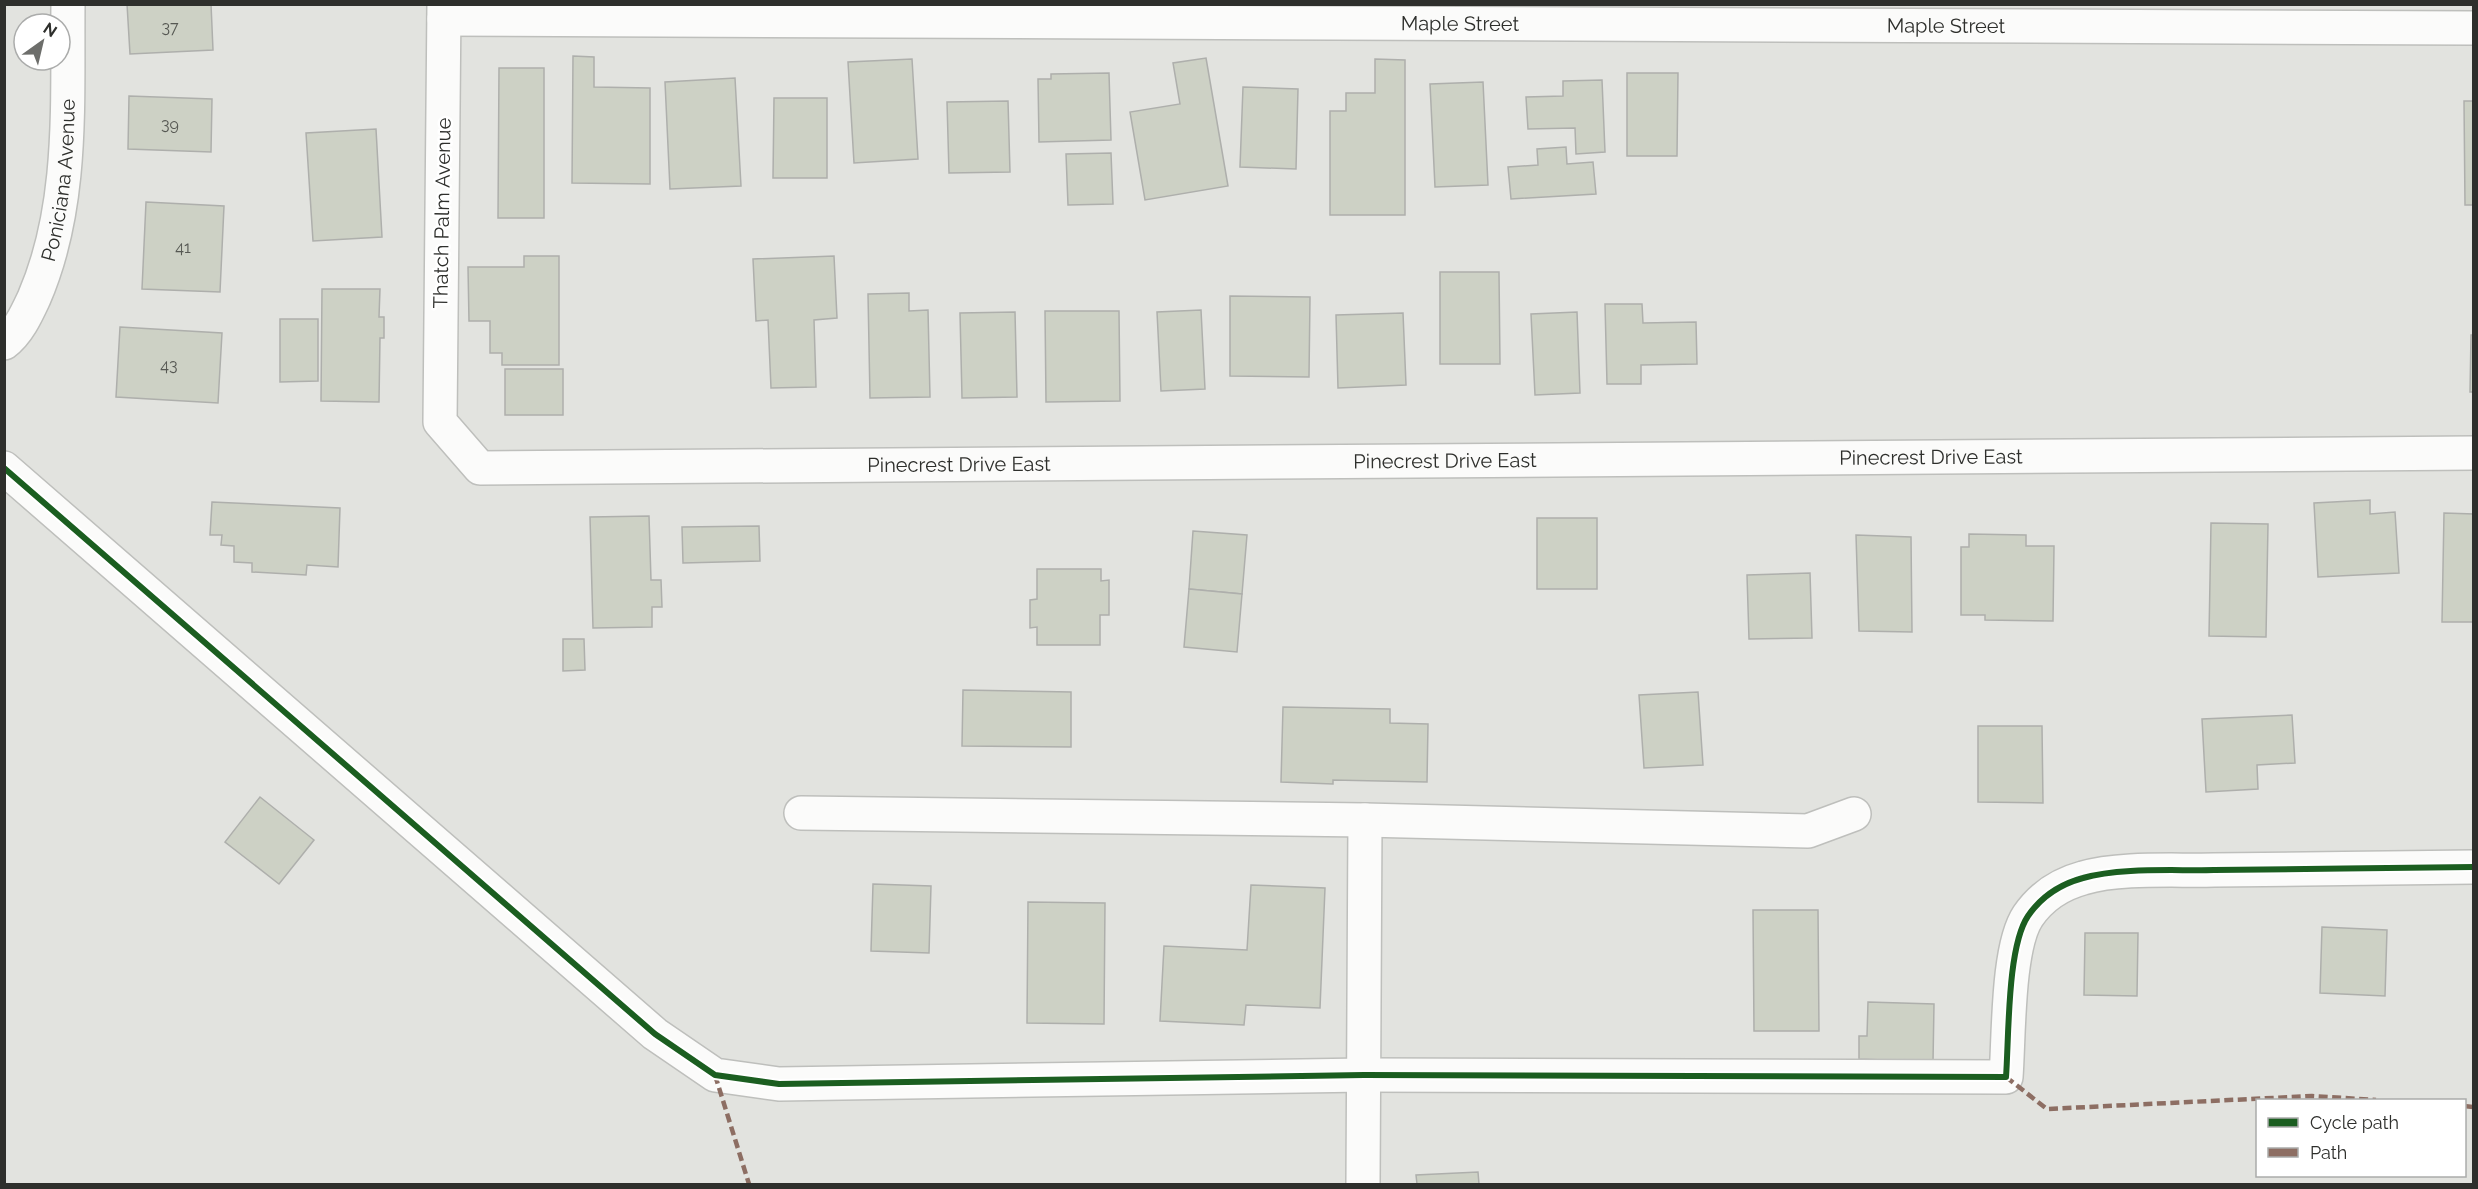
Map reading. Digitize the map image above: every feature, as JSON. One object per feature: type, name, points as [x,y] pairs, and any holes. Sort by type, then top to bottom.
[{"type":"street","name":"Poniciana Avenue","points":[[4,343],[28,312],[52,248],[59,213],[67,128],[68,4]]},
{"type":"street","name":"Maple Street","points":[[444,12],[2474,28]]},
{"type":"street","name":"Thatch Palm Avenue","points":[[440,422],[444,12]]},
{"type":"street","name":"Pinecrest Drive East","points":[[440,422],[480,468],[2474,453]]},
{"type":"street","points":[[4,468],[655,1034],[715,1076],[779,1084],[1364,1075],[2006,1077],[2014,958],[2019,934],[2035,907],[2056,889],[2070,882],[2085,877],[2146,872],[2474,867]]},
{"type":"street","points":[[801,813],[1365,820],[1808,831],[1854,814]]},
{"type":"street","points":[[1363,1185],[1365,820]]},
{"type":"building","points":[[127,4],[211,4],[213,50],[130,54]]},
{"type":"building","points":[[573,56],[594,57],[594,87],[650,88],[650,184],[572,183]]},
{"type":"building","points":[[1206,58],[1228,186],[1145,200],[1130,112],[1180,104],[1173,63]]},
{"type":"building","points":[[912,59],[918,159],[854,163],[848,62]]},
{"type":"building","points":[[1375,59],[1405,60],[1405,215],[1330,215],[1330,111],[1346,111],[1346,93],[1375,93]]},
{"type":"building","points":[[499,68],[544,68],[544,218],[498,218]]},
{"type":"building","points":[[1109,73],[1111,140],[1039,142],[1038,79],[1051,79],[1051,74]]},
{"type":"building","points":[[1627,73],[1678,73],[1677,156],[1627,156]]},
{"type":"building","points":[[735,78],[741,186],[670,189],[665,82]]},
{"type":"building","points":[[1602,80],[1605,152],[1576,154],[1575,128],[1528,129],[1526,97],[1563,96],[1563,81]]},
{"type":"building","points":[[1483,82],[1488,185],[1435,187],[1430,84]]},
{"type":"building","points":[[1243,87],[1298,89],[1296,169],[1240,167]]},
{"type":"building","points":[[129,96],[212,99],[211,152],[128,149]]},
{"type":"building","points":[[774,98],[827,98],[827,178],[773,178]]},
{"type":"building","points":[[1008,101],[1010,172],[949,173],[947,102]]},
{"type":"building","points":[[2464,101],[2474,101],[2474,205],[2465,205]]},
{"type":"building","points":[[376,129],[382,237],[313,241],[306,133]]},
{"type":"building","points":[[1566,147],[1567,164],[1593,162],[1596,194],[1511,199],[1508,167],[1538,165],[1537,149]]},
{"type":"building","points":[[1111,153],[1113,204],[1068,205],[1066,154]]},
{"type":"building","points":[[146,202],[224,206],[220,292],[142,289]]},
{"type":"building","points":[[524,256],[559,256],[559,365],[502,365],[502,353],[490,353],[490,321],[469,321],[468,267],[524,267]]},
{"type":"building","points":[[834,256],[837,318],[814,320],[816,387],[771,388],[768,320],[756,321],[753,259]]},
{"type":"building","points":[[1440,272],[1499,272],[1500,364],[1440,364]]},
{"type":"building","points":[[322,289],[380,289],[379,317],[384,317],[384,338],[380,338],[379,402],[321,401]]},
{"type":"building","points":[[909,293],[909,311],[928,310],[930,397],[870,398],[868,294]]},
{"type":"building","points":[[1230,296],[1310,297],[1309,377],[1230,376]]},
{"type":"building","points":[[1605,304],[1642,304],[1643,323],[1696,322],[1697,364],[1641,365],[1641,384],[1607,384]]},
{"type":"building","points":[[1201,310],[1205,389],[1161,391],[1157,312]]},
{"type":"building","points":[[1045,311],[1119,311],[1120,401],[1046,402]]},
{"type":"building","points":[[1015,312],[1017,397],[962,398],[960,313]]},
{"type":"building","points":[[1577,312],[1580,393],[1535,395],[1531,314]]},
{"type":"building","points":[[1403,313],[1406,385],[1338,388],[1336,315]]},
{"type":"building","points":[[280,319],[318,319],[318,381],[280,382]]},
{"type":"building","points":[[120,327],[222,333],[218,403],[116,397]]},
{"type":"building","points":[[2471,335],[2474,335],[2474,392],[2470,392]]},
{"type":"building","points":[[505,369],[563,369],[563,415],[505,415]]},
{"type":"building","points":[[2370,500],[2370,514],[2395,512],[2399,573],[2318,577],[2314,503]]},
{"type":"building","points":[[212,502],[340,508],[338,567],[307,565],[306,575],[252,572],[252,563],[234,562],[234,546],[221,545],[222,535],[210,535]]},
{"type":"building","points":[[2444,513],[2474,514],[2474,622],[2442,622]]},
{"type":"building","points":[[649,516],[651,580],[661,580],[662,607],[652,607],[652,627],[593,628],[590,517]]},
{"type":"building","points":[[1537,518],[1597,518],[1597,589],[1537,589]]},
{"type":"building","points":[[2211,523],[2268,524],[2266,637],[2209,636]]},
{"type":"building","points":[[759,526],[760,561],[683,563],[682,527]]},
{"type":"building","points":[[1193,531],[1247,535],[1242,594],[1189,589]]},
{"type":"building","points":[[1969,534],[2026,535],[2026,546],[2054,546],[2053,621],[1985,620],[1985,615],[1961,615],[1961,547],[1969,547]]},
{"type":"building","points":[[1856,535],[1911,537],[1912,632],[1859,631]]},
{"type":"building","points":[[1037,569],[1101,569],[1101,581],[1109,580],[1109,615],[1100,615],[1100,645],[1037,645],[1037,627],[1030,628],[1030,600],[1037,599]]},
{"type":"building","points":[[1810,573],[1812,638],[1749,639],[1747,575]]},
{"type":"building","points":[[1189,589],[1242,594],[1237,652],[1184,647]]},
{"type":"building","points":[[563,639],[584,639],[585,670],[563,671]]},
{"type":"building","points":[[963,690],[1071,692],[1071,747],[962,746]]},
{"type":"building","points":[[1698,692],[1703,765],[1644,768],[1639,695]]},
{"type":"building","points":[[1283,707],[1390,709],[1390,723],[1428,724],[1427,782],[1333,780],[1333,784],[1281,782]]},
{"type":"building","points":[[2292,715],[2295,763],[2257,765],[2258,789],[2206,792],[2202,719]]},
{"type":"building","points":[[1978,726],[2042,726],[2043,803],[1978,802]]},
{"type":"building","points":[[260,797],[314,840],[279,884],[225,842]]},
{"type":"building","points":[[873,884],[931,886],[929,953],[871,951]]},
{"type":"building","points":[[1251,885],[1325,888],[1320,1008],[1246,1005],[1244,1025],[1160,1021],[1164,946],[1247,950]]},
{"type":"building","points":[[1028,902],[1105,903],[1104,1024],[1027,1023]]},
{"type":"building","points":[[1753,910],[1818,910],[1819,1031],[1754,1031]]},
{"type":"building","points":[[2322,927],[2387,930],[2385,996],[2320,993]]},
{"type":"building","points":[[2085,933],[2138,933],[2137,996],[2084,995]]},
{"type":"building","points":[[1868,1002],[1934,1004],[1933,1062],[1859,1059],[1859,1036],[1867,1036]]},
{"type":"building","points":[[1478,1172],[1479,1184],[1417,1184],[1416,1175]]},
{"type":"marked path","points":[[715,1075],[749,1184]]},
{"type":"marked path","points":[[2006,1077],[2047,1109],[2312,1096],[2360,1099]]},
{"type":"marked path","points":[[2466,1106],[2474,1107]]},
{"type":"cycle path","points":[[4,468],[655,1034],[715,1075],[779,1084],[1364,1075],[2006,1077],[2013,970],[2021,930],[2028,916],[2039,903],[2052,892],[2067,884],[2083,878],[2114,872],[2148,870],[2474,867]]}]
